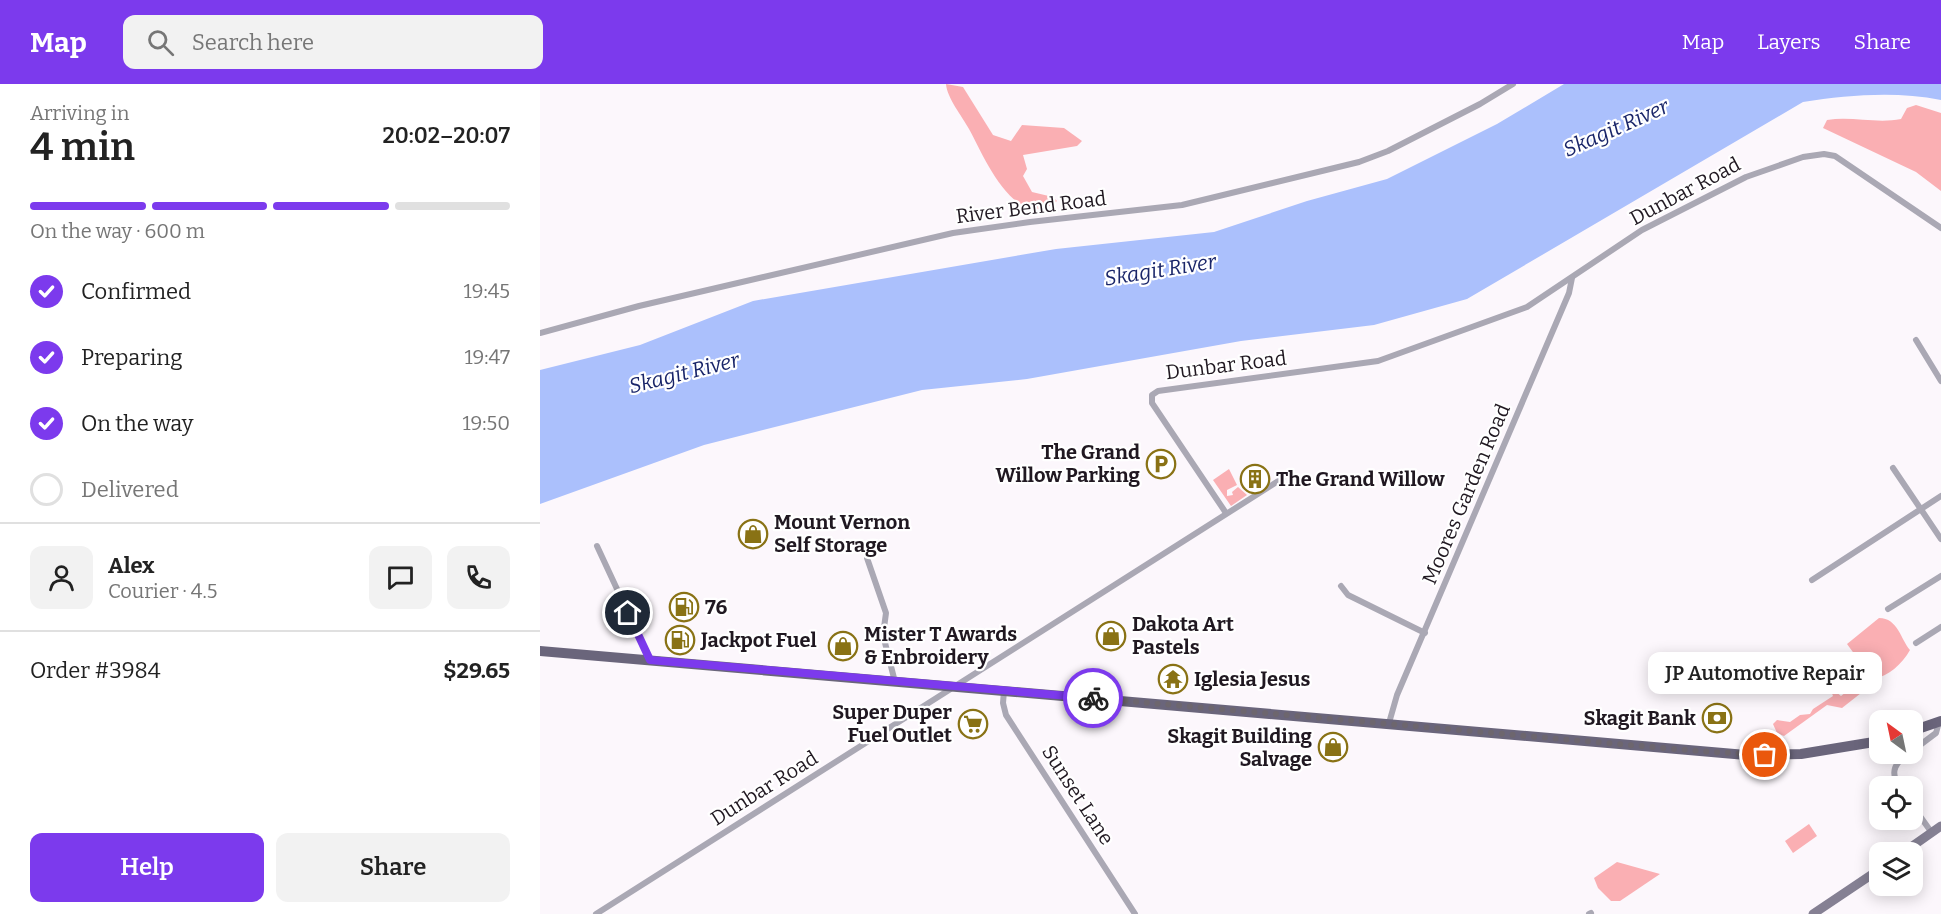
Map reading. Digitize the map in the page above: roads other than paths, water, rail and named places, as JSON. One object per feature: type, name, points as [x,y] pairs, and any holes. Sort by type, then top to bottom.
[{"type":"main road","points":[[540,651],[1698,751],[1791,754],[1827,751],[1869,743]]},
{"type":"main road","points":[[1923,727],[1940,721]]},
{"type":"street","name":"River Bend Road","points":[[540,333],[645,304],[953,233],[1182,205],[1359,162],[1389,151],[1480,104],[1513,84]]},
{"type":"street","name":"Dunbar Road","points":[[596,914],[1226,513],[1152,403],[1152,395],[1158,391],[1378,361],[1527,307],[1642,230],[1746,177],[1786,161],[1813,155],[1835,156],[1941,228]]},
{"type":"street","name":"Moores Garden Road","points":[[1389,723],[1397,695],[1569,293],[1572,278]]},
{"type":"street","points":[[1916,340],[1941,381]]},
{"type":"street","points":[[1893,468],[1941,539]]},
{"type":"street","points":[[1226,513],[1283,478]]},
{"type":"street","points":[[1812,580],[1853,556],[1941,496]]},
{"type":"street","points":[[597,546],[650,660]]},
{"type":"street","points":[[867,558],[886,613],[883,635],[895,682]]},
{"type":"street","points":[[1888,609],[1941,576]]},
{"type":"street","points":[[1341,586],[1348,595],[1425,633]]},
{"type":"street","points":[[1916,643],[1941,627]]},
{"type":"street","name":"Sunset Lane","points":[[1004,691],[1003,703],[1006,715],[1136,914]]},
{"type":"street","points":[[1928,740],[1940,726],[1940,721]]},
{"type":"street","points":[[1923,744],[1941,735]]},
{"type":"street","points":[[1923,820],[1932,833]]},
{"type":"street","points":[[1919,842],[1941,826]]},
{"type":"street","points":[[1813,914],[1869,876]]},
{"type":"water","name":"Skagit River","points":[[1564,84],[1941,84],[1941,100],[1872,95],[1803,102],[1467,299],[1374,325],[1241,341],[1027,379],[922,390],[704,445],[540,504],[540,370],[640,345],[753,301],[1056,249],[1214,232],[1307,201],[1387,179],[1497,124]]},
{"type":"place","name":"The Grand Willow Parking","points":[[1161,464]]},
{"type":"place","name":"The Grand Willow","points":[[1255,479]]},
{"type":"place","name":"Mount Vernon Self Storage","points":[[753,534]]},
{"type":"place","name":"76","points":[[684,607]]},
{"type":"place","name":"Dakota Art Pastels","points":[[1111,636]]},
{"type":"place","name":"Jackpot Fuel","points":[[680,640]]},
{"type":"place","name":"Mister T Awards & Enbroidery","points":[[843,646]]},
{"type":"place","name":"Iglesia Jesus","points":[[1173,679]]},
{"type":"place","name":"Skagit Bank","points":[[1717,718]]},
{"type":"place","name":"Super Duper Fuel Outlet","points":[[973,724]]},
{"type":"place","name":"Skagit Building Salvage","points":[[1333,747]]},
{"type":"place","name":"JP Automotive Repair","points":[[1765,755]]}]
